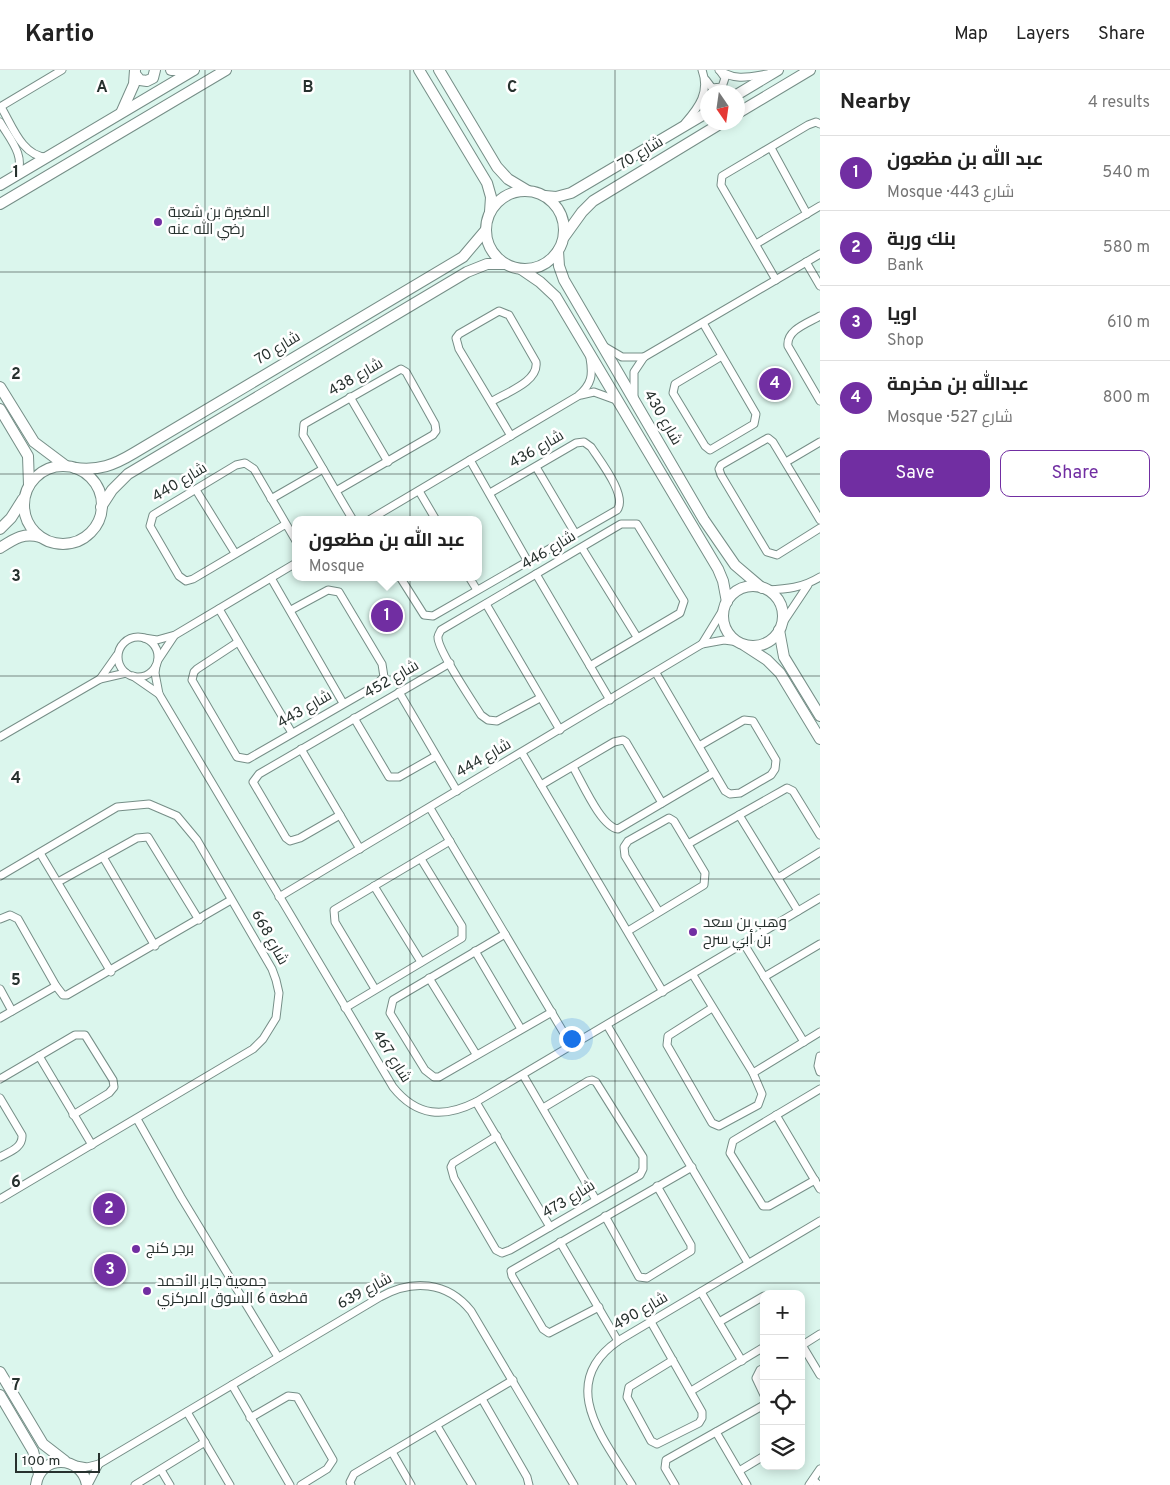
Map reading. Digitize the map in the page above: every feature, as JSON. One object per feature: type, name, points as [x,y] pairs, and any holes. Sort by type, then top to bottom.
[{"type":"main road","points":[[135,72],[140,80],[147,82],[153,78],[155,70]]},
{"type":"main road","points":[[171,70],[186,70]]},
{"type":"main road","points":[[0,185],[194,70]]},
{"type":"main road","points":[[0,204],[226,70]]},
{"type":"main road","points":[[419,70],[487,183],[491,197],[490,212],[485,231],[489,248],[504,264],[521,270],[542,266],[558,251],[563,240],[562,218],[555,205],[545,196],[529,191],[508,179],[497,167],[439,70]]},
{"type":"main road","points":[[745,110],[810,70]]},
{"type":"main road","points":[[745,90],[776,71]]},
{"type":"main road","points":[[120,114],[130,96],[135,72]]},
{"type":"main road","name":"شارع 70","points":[[545,196],[556,197],[571,193],[700,116]]},
{"type":"main road","name":"شارع 70","points":[[563,240],[582,212],[593,201],[710,130]]},
{"type":"main road","points":[[490,212],[498,201],[509,194],[529,191]]},
{"type":"main road","name":"شارع 70","points":[[71,467],[99,469],[113,465],[463,257],[485,231]]},
{"type":"main road","name":"شارع 430","points":[[558,251],[561,274],[728,557],[764,589]]},
{"type":"main road","name":"شارع 70","points":[[101,507],[112,490],[128,474],[467,272],[487,264],[504,264]]},
{"type":"main road","name":"شارع 430","points":[[521,270],[540,282],[556,297],[718,569],[723,581],[726,605]]},
{"type":"main road","points":[[0,387],[34,442],[71,467],[86,474],[95,483],[100,494],[101,507],[93,528],[80,540],[57,543],[30,535],[20,537],[0,548]]},
{"type":"main road","points":[[0,409],[28,456],[25,514],[28,523],[40,537]]},
{"type":"main road","points":[[0,528],[11,518],[27,491],[44,471],[71,467]]},
{"type":"main road","points":[[820,716],[784,657],[780,604],[764,589],[744,588],[734,593],[726,605],[726,628],[740,643],[767,660],[780,673],[820,739]]},
{"type":"main road","points":[[740,643],[760,645],[773,638],[781,627]]},
{"type":"main road","points":[[0,1372],[43,1444],[65,1462],[75,1465],[84,1475],[87,1485]]},
{"type":"main road","points":[[0,1395],[33,1451],[39,1474],[36,1485]]},
{"type":"main road","points":[[39,1474],[50,1464],[65,1462]]},
{"type":"street","points":[[46,157],[36,156],[28,150],[1,107],[62,70]]},
{"type":"street","points":[[719,70],[728,75],[742,78],[776,71]]},
{"type":"street","points":[[704,74],[710,87],[720,88],[725,81],[719,70]]},
{"type":"street","points":[[681,127],[701,103],[705,88],[704,74]]},
{"type":"street","points":[[0,122],[19,155],[20,166],[16,175]]},
{"type":"street","points":[[776,280],[721,185],[720,180],[722,176],[808,124],[816,122],[820,124]]},
{"type":"street","points":[[770,148],[807,214]]},
{"type":"street","points":[[756,244],[820,206]]},
{"type":"street","points":[[635,400],[634,372],[644,357],[820,254]]},
{"type":"street","points":[[806,262],[820,286]]},
{"type":"street","points":[[491,402],[532,378],[537,369],[536,362],[509,315],[499,311],[459,334],[456,338],[459,350],[511,436]]},
{"type":"street","points":[[820,316],[790,334],[788,346],[820,401]]},
{"type":"street","points":[[703,323],[756,414],[757,420],[754,424],[710,450],[673,393],[673,388],[675,384],[722,356]]},
{"type":"street","points":[[602,344],[622,357],[644,357]]},
{"type":"street","points":[[578,396],[591,381],[593,372],[590,356]]},
{"type":"street","name":"شارع 438","points":[[336,491],[433,436],[436,431],[435,424],[406,372],[402,370],[396,371],[304,424],[302,429],[323,469],[351,516]]},
{"type":"street","points":[[376,516],[578,396],[594,392],[616,400]]},
{"type":"street","points":[[350,398],[388,462]]},
{"type":"street","points":[[820,520],[786,462],[773,442],[768,438],[721,465],[720,469],[767,552],[771,555],[777,554],[820,528]]},
{"type":"street","name":"شارع 436","points":[[403,581],[426,616],[433,616],[617,510],[620,503],[619,494],[591,447],[584,442],[576,443],[490,494]]},
{"type":"street","points":[[786,462],[820,442]]},
{"type":"street","points":[[470,460],[528,560]]},
{"type":"street","name":"شارع 440","points":[[286,524],[186,581],[179,576],[152,531],[150,521],[153,515],[236,465],[245,463],[254,470],[272,499],[292,534]]},
{"type":"street","points":[[536,468],[575,533]]},
{"type":"street","points":[[272,499],[323,469]]},
{"type":"street","points":[[196,490],[235,553]]},
{"type":"street","points":[[419,491],[434,516]]},
{"type":"street","name":"شارع 446","points":[[540,698],[497,721],[488,720],[481,714],[439,644],[439,633],[620,524],[632,523],[640,526],[684,601],[680,612],[590,666]]},
{"type":"street","points":[[582,548],[637,637]]},
{"type":"street","points":[[100,679],[124,642],[130,638],[157,640],[175,635],[292,566]]},
{"type":"street","points":[[536,574],[610,700]]},
{"type":"street","points":[[764,589],[791,589],[808,584],[820,577]]},
{"type":"street","points":[[272,578],[344,703]]},
{"type":"street","points":[[471,581],[477,590]]},
{"type":"street","points":[[781,627],[808,584]]},
{"type":"street","name":"شارع 443","points":[[238,642],[197,668],[192,675],[195,686],[237,757],[248,759],[379,683],[384,677],[382,664],[339,592],[328,590],[291,610]]},
{"type":"street","points":[[486,604],[560,730]]},
{"type":"street","name":"شارع 444","points":[[702,644],[726,605]]},
{"type":"street","points":[[219,609],[292,733]]},
{"type":"street","points":[[118,654],[119,664],[126,673],[133,676],[149,673],[175,635]]},
{"type":"street","points":[[144,638],[156,648],[156,664]]},
{"type":"street","name":"شارع 444","points":[[279,897],[702,644],[724,640],[740,643]]},
{"type":"street","name":"شارع 452","points":[[340,815],[300,838],[290,841],[286,838],[253,782],[259,774],[450,662]]},
{"type":"street","name":"شارع 467","points":[[156,664],[155,673],[159,694],[393,1087],[409,1103],[417,1108],[440,1113],[456,1110],[476,1102],[820,898]]},
{"type":"street","points":[[0,737],[100,679],[126,673]]},
{"type":"street","points":[[656,673],[725,791],[734,794],[771,775],[776,764],[754,721],[750,720],[744,720],[699,746]]},
{"type":"street","name":"شارع 467","points":[[133,676],[159,694]]},
{"type":"street","points":[[399,692],[457,792]]},
{"type":"street","points":[[354,718],[389,777],[399,777],[436,756]]},
{"type":"street","points":[[541,785],[614,742],[623,740],[662,803]]},
{"type":"street","points":[[302,749],[360,849]]},
{"type":"street","points":[[522,753],[663,992]]},
{"type":"street","points":[[573,767],[604,820],[612,828],[623,826],[713,773]]},
{"type":"street","points":[[688,844],[787,788],[793,791],[820,835]]},
{"type":"street","name":"شارع 668","points":[[0,876],[116,807],[149,804],[170,811],[188,826],[272,969],[279,993],[276,1018],[263,1039],[253,1049],[137,1119],[1,1197]]},
{"type":"street","points":[[430,808],[571,1046]]},
{"type":"street","points":[[739,815],[798,911]]},
{"type":"street","points":[[628,931],[704,885],[705,873],[674,822],[669,818],[628,841],[624,847],[625,856],[659,912]]},
{"type":"street","points":[[58,882],[138,838],[148,838],[199,920]]},
{"type":"street","points":[[375,989],[335,922],[333,913],[337,906],[450,841]]},
{"type":"street","points":[[778,878],[820,852]]},
{"type":"street","points":[[40,853],[111,972]]},
{"type":"street","points":[[103,857],[155,946]]},
{"type":"street","points":[[345,1008],[458,942],[463,934],[462,926],[421,859]]},
{"type":"street","points":[[374,886],[421,962]]},
{"type":"street","points":[[0,919],[10,915],[18,919],[56,986],[63,995],[70,995],[232,900]]},
{"type":"street","points":[[505,934],[393,1000],[390,1013],[425,1070],[429,1075],[439,1077],[552,1012]]},
{"type":"street","points":[[744,944],[804,1042]]},
{"type":"street","points":[[764,978],[819,948]]},
{"type":"street","points":[[475,951],[521,1029]]},
{"type":"street","points":[[693,975],[753,1073],[762,1094],[758,1105],[722,1126],[716,1126],[673,1056],[667,1042],[668,1036],[712,1008]]},
{"type":"street","points":[[429,978],[476,1054]]},
{"type":"street","points":[[0,1018],[56,986]]},
{"type":"street","points":[[0,989],[12,1011]]},
{"type":"street","points":[[607,1025],[748,1263]]},
{"type":"street","points":[[753,1073],[820,1032]]},
{"type":"street","points":[[0,1079],[75,1035],[82,1034],[88,1037],[113,1080],[113,1090],[73,1115]]},
{"type":"street","points":[[38,1056],[92,1145]]},
{"type":"street","points":[[820,1056],[818,1066],[820,1072]]},
{"type":"street","points":[[523,1075],[596,1200]]},
{"type":"street","name":"شارع 473","points":[[497,1136],[453,1163],[450,1167],[459,1187],[496,1250],[502,1252],[510,1250],[640,1175],[643,1169],[643,1157],[596,1082],[592,1080],[543,1108]]},
{"type":"street","points":[[815,1180],[769,1206],[760,1204],[730,1153],[730,1148],[733,1141],[820,1089]]},
{"type":"street","points":[[0,1098],[22,1135],[23,1141],[20,1146],[0,1158]]},
{"type":"street","points":[[476,1102],[550,1227]]},
{"type":"street","points":[[776,1115],[820,1189]]},
{"type":"street","points":[[137,1119],[181,1197],[278,1357]]},
{"type":"street","points":[[599,1308],[549,1333],[543,1329],[512,1276],[511,1271],[692,1167]]},
{"type":"street","points":[[605,1216],[639,1277],[647,1278],[691,1250],[691,1245],[657,1186]]},
{"type":"street","name":"شارع 490","points":[[632,1485],[597,1426],[588,1403],[589,1380],[604,1352],[618,1340],[820,1221]]},
{"type":"street","points":[[560,1242],[618,1340]]},
{"type":"street","name":"شارع 639","points":[[75,1465],[87,1467],[99,1464],[387,1292],[408,1285],[422,1284],[443,1288],[464,1302],[513,1380],[574,1485]]},
{"type":"street","points":[[701,1292],[742,1361]]},
{"type":"street","points":[[719,1322],[760,1298]]},
{"type":"street","points":[[651,1322],[691,1391],[702,1412],[702,1418],[699,1423],[660,1444],[651,1441],[627,1397],[627,1391],[629,1386],[673,1360]]},
{"type":"street","points":[[805,1344],[820,1334]]},
{"type":"street","points":[[691,1391],[760,1350]]},
{"type":"street","points":[[805,1351],[820,1375]]},
{"type":"street","points":[[760,1370],[756,1378],[760,1386]]},
{"type":"street","points":[[351,1485],[350,1482],[354,1474],[513,1380]]},
{"type":"street","points":[[232,1385],[290,1485]]},
{"type":"street","points":[[250,1418],[288,1396],[297,1397],[333,1460],[327,1469],[301,1485]]},
{"type":"street","points":[[482,1399],[527,1477],[528,1485]]},
{"type":"street","points":[[675,1485],[665,1468],[666,1460],[760,1407]]},
{"type":"street","points":[[187,1412],[230,1485]]},
{"type":"street","points":[[437,1426],[472,1485]]},
{"type":"street","points":[[716,1432],[746,1485]]},
{"type":"street","points":[[135,1485],[205,1442]]},
{"type":"street","points":[[392,1452],[411,1485]]},
{"type":"street","points":[[739,1471],[760,1458]]},
{"type":"street","points":[[87,1485],[99,1464]]},
{"type":"street","points":[[814,1483],[820,1469]]},
{"type":"street","points":[[161,1470],[170,1485]]},
{"type":"place","name":"المغيرة بن شعبة رضي الله عنه","points":[[158,222]]},
{"type":"place","name":"عبدالله بن مخرمة","points":[[775,384]]},
{"type":"place","name":"عبد الله بن مظعون","points":[[387,616]]},
{"type":"place","name":"وهب بن سعد بن أبي سرح","points":[[693,932]]},
{"type":"place","name":"بنك وربة","points":[[109,1209]]},
{"type":"place","name":"برجر كنج","points":[[136,1249]]},
{"type":"place","name":"اويا","points":[[110,1270]]},
{"type":"place","name":"جمعية جابر الأحمد قطعة 6 السوق المركزي","points":[[147,1291]]}]
